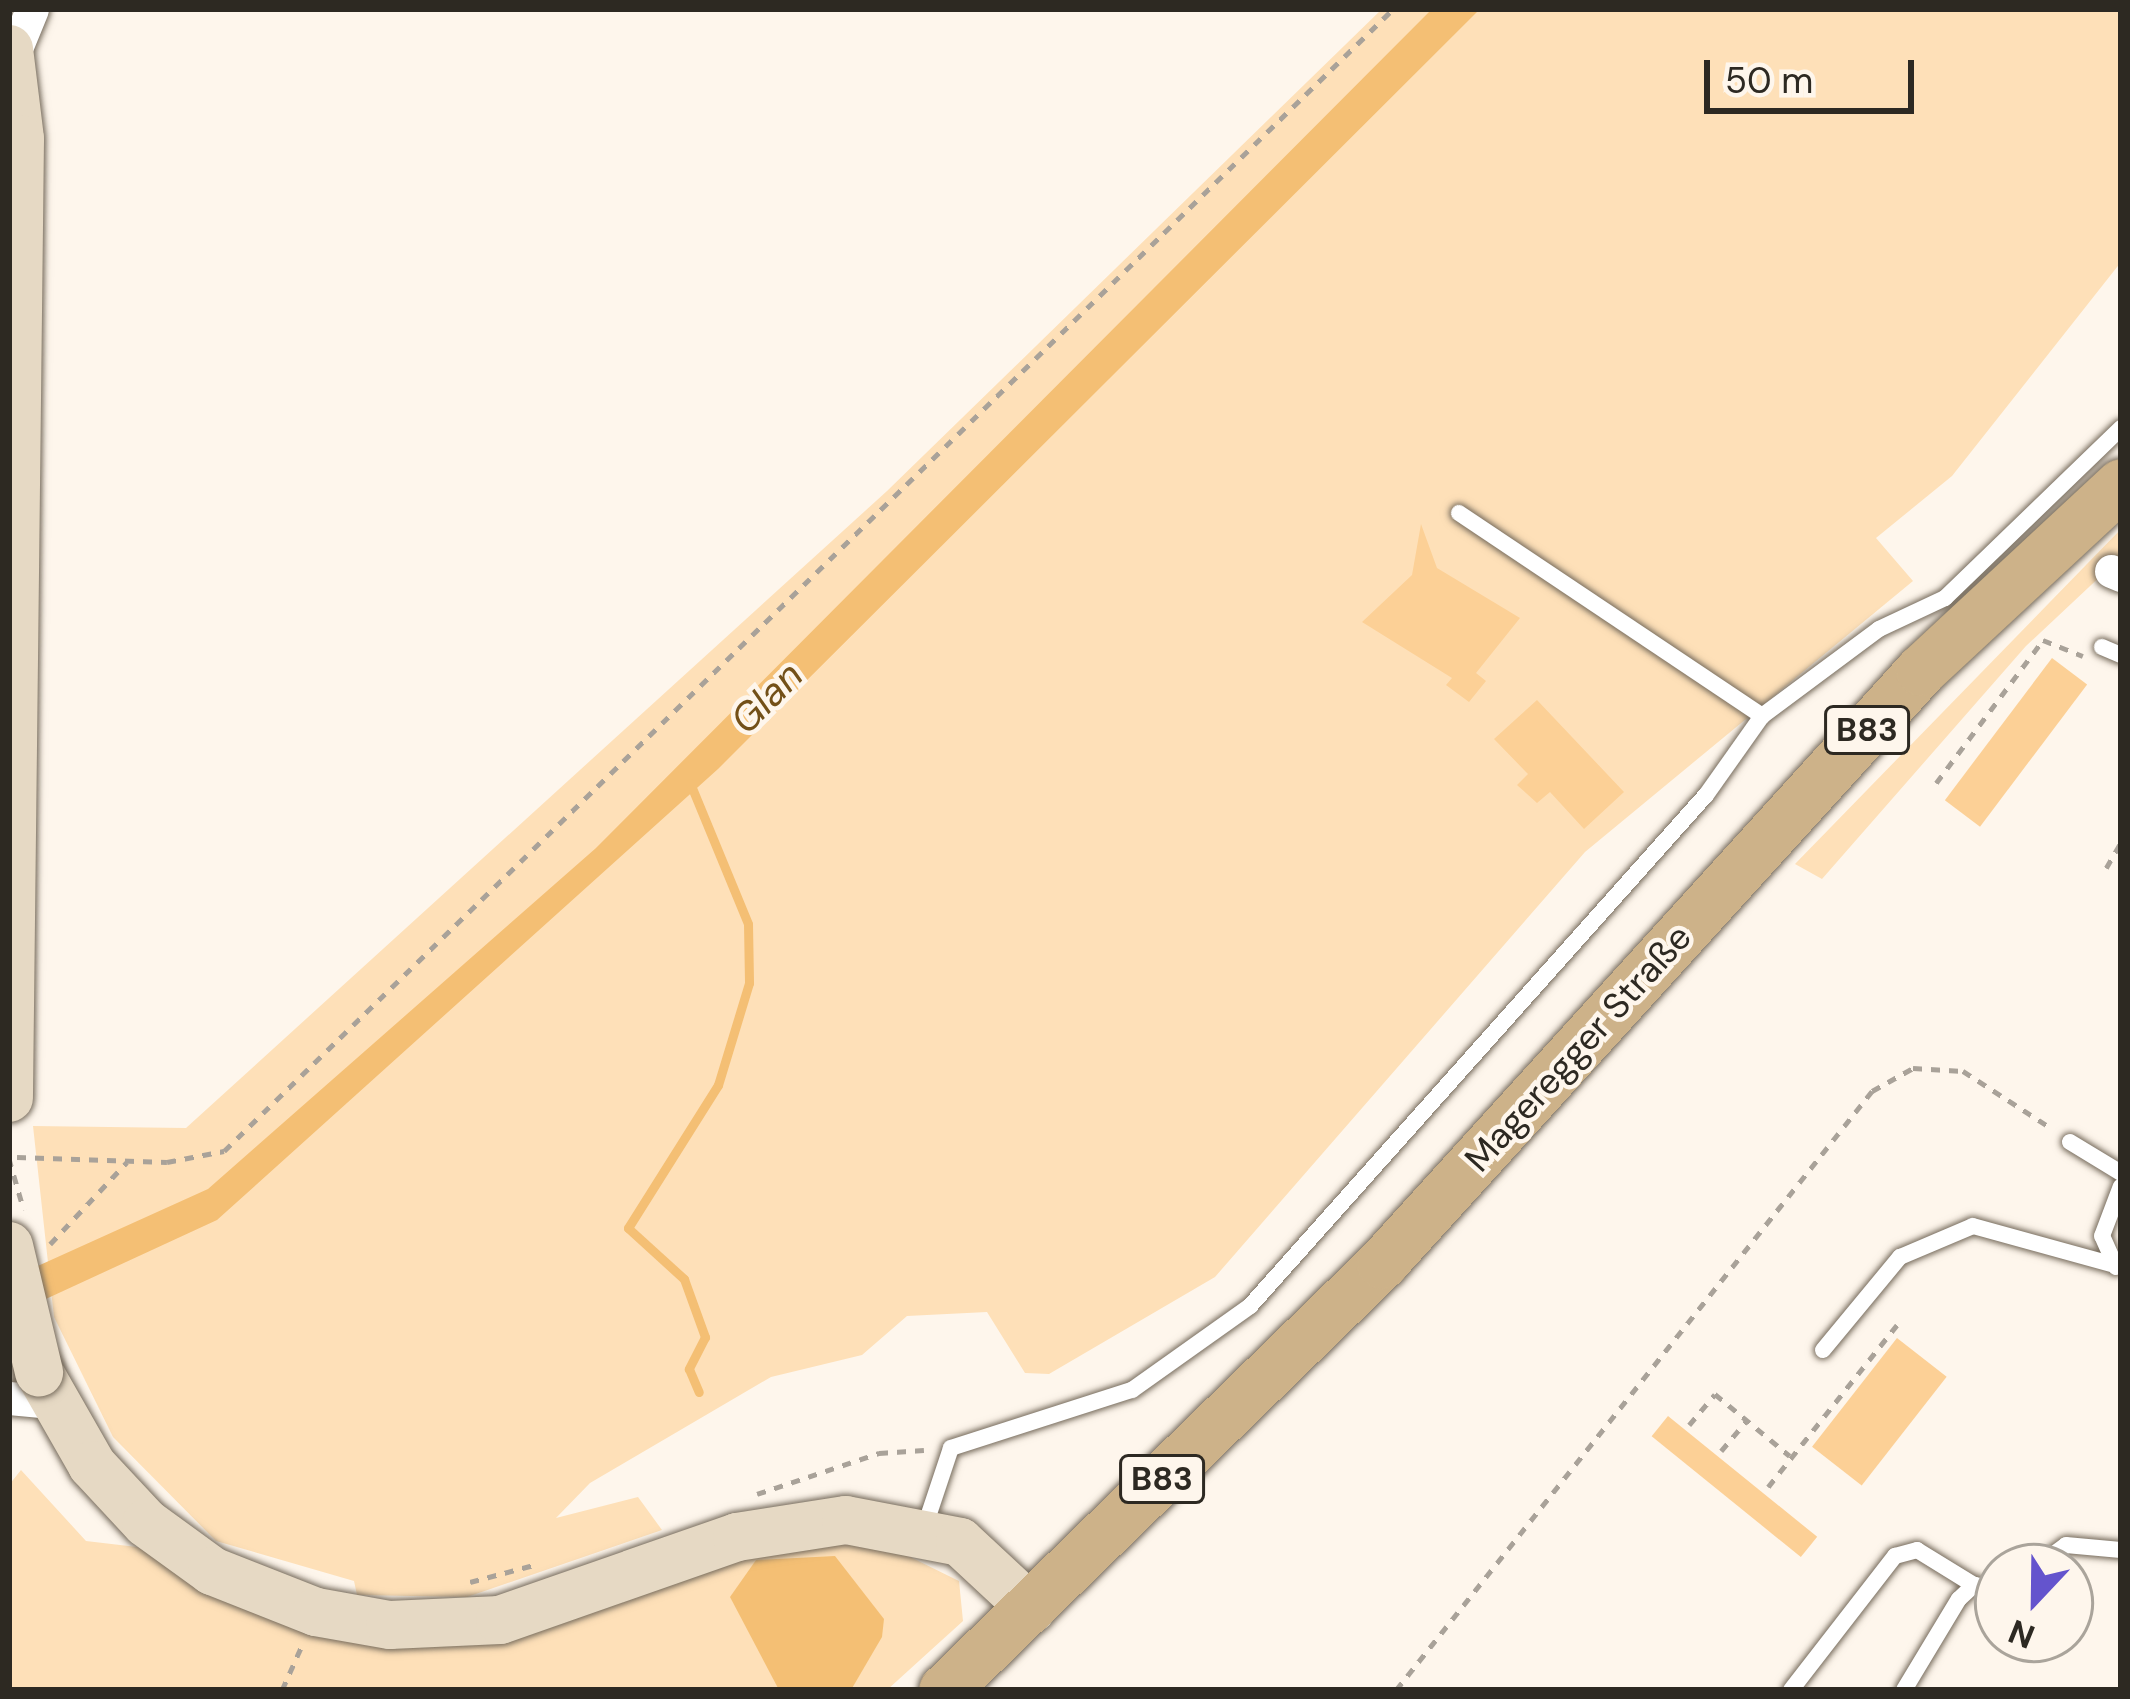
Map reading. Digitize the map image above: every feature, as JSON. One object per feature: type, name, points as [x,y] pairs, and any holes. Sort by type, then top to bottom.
[{"type":"main road","name":"Mageregger Straße","points":[[944,1690],[1382,1263],[1979,610],[2121,484]]},
{"type":"street","points":[[9,1098],[10,53],[32,9]]},
{"type":"street","points":[[17,1235],[33,1391],[146,1523],[212,1571],[316,1612],[390,1625],[500,1620],[773,1526],[846,1520],[924,1530],[977,1552],[1032,1609]]},
{"type":"lane","points":[[924,1530],[951,1448],[1132,1390],[1250,1306],[1706,795],[1762,716],[1880,629],[1945,598],[2121,428]]},
{"type":"lane","points":[[1459,514],[1762,716]]},
{"type":"lane","points":[[2102,647],[2121,655]]},
{"type":"lane","points":[[2070,1142],[2121,1173]]},
{"type":"lane","points":[[2116,1267],[2102,1236],[2121,1186]]},
{"type":"lane","points":[[1822,1350],[1900,1257],[1973,1226],[2116,1267]]},
{"type":"lane","points":[[1797,1688],[1895,1556],[1917,1550],[1974,1586],[1904,1690]]},
{"type":"path","points":[[17,1235],[13,1158],[127,1162],[224,1151],[1393,9]]},
{"type":"path","points":[[1936,783],[2043,640],[2091,659],[2102,647]]},
{"type":"path","points":[[2106,868],[2121,842]]},
{"type":"path","points":[[1396,1690],[1872,1091],[1913,1068],[1963,1071],[2070,1142]]},
{"type":"path","points":[[59,1238],[127,1162]]},
{"type":"path","points":[[1768,1487],[1897,1325]]},
{"type":"path","points":[[1689,1425],[1715,1394],[1792,1457]]},
{"type":"path","points":[[1721,1451],[1747,1420]]},
{"type":"path","points":[[747,1497],[879,1453],[951,1448]]},
{"type":"path","points":[[464,1583],[551,1561]]},
{"type":"path","points":[[282,1690],[316,1612]]},
{"type":"shaded area","points":[[1382,9],[2121,9],[2121,262],[1952,476],[1876,538],[1913,581],[1585,852],[1215,1277],[1049,1374],[1025,1373],[987,1312],[907,1316],[862,1355],[771,1377],[590,1483],[556,1518],[638,1497],[662,1530],[467,1597],[357,1595],[354,1581],[216,1541],[113,1437],[54,1317],[33,1126],[186,1128],[887,491]]},
{"type":"shaded area","points":[[2121,529],[2121,557],[2026,646],[1822,879],[1795,864]]},
{"type":"shaded area","points":[[21,1470],[86,1541],[137,1547],[333,1639],[805,1534],[898,1551],[959,1581],[963,1621],[887,1690],[9,1690],[9,1485]]},
{"type":"water","name":"Glan","points":[[1432,9],[1480,9],[718,769],[217,1220],[9,1316],[9,1279],[208,1189],[596,848]]},
{"type":"water","points":[[835,1556],[884,1619],[882,1637],[851,1690],[779,1690],[730,1597],[756,1560]]},
{"type":"building","points":[[1421,524],[1437,568],[1520,618],[1476,673],[1486,681],[1469,702],[1446,685],[1452,678],[1362,622],[1412,575]]},
{"type":"building","points":[[2052,658],[2087,684],[1980,827],[1945,800]]},
{"type":"building","points":[[1537,700],[1624,792],[1584,829],[1550,792],[1537,803],[1517,785],[1528,774],[1494,739]]},
{"type":"building","points":[[1897,1338],[1947,1377],[1862,1486],[1812,1447]]},
{"type":"building","points":[[1668,1416],[1817,1537],[1801,1557],[1652,1436]]},
{"type":"waterway","points":[[690,783],[748,924],[749,983],[718,1085],[628,1228],[684,1279],[705,1337],[689,1369],[699,1392]]}]
